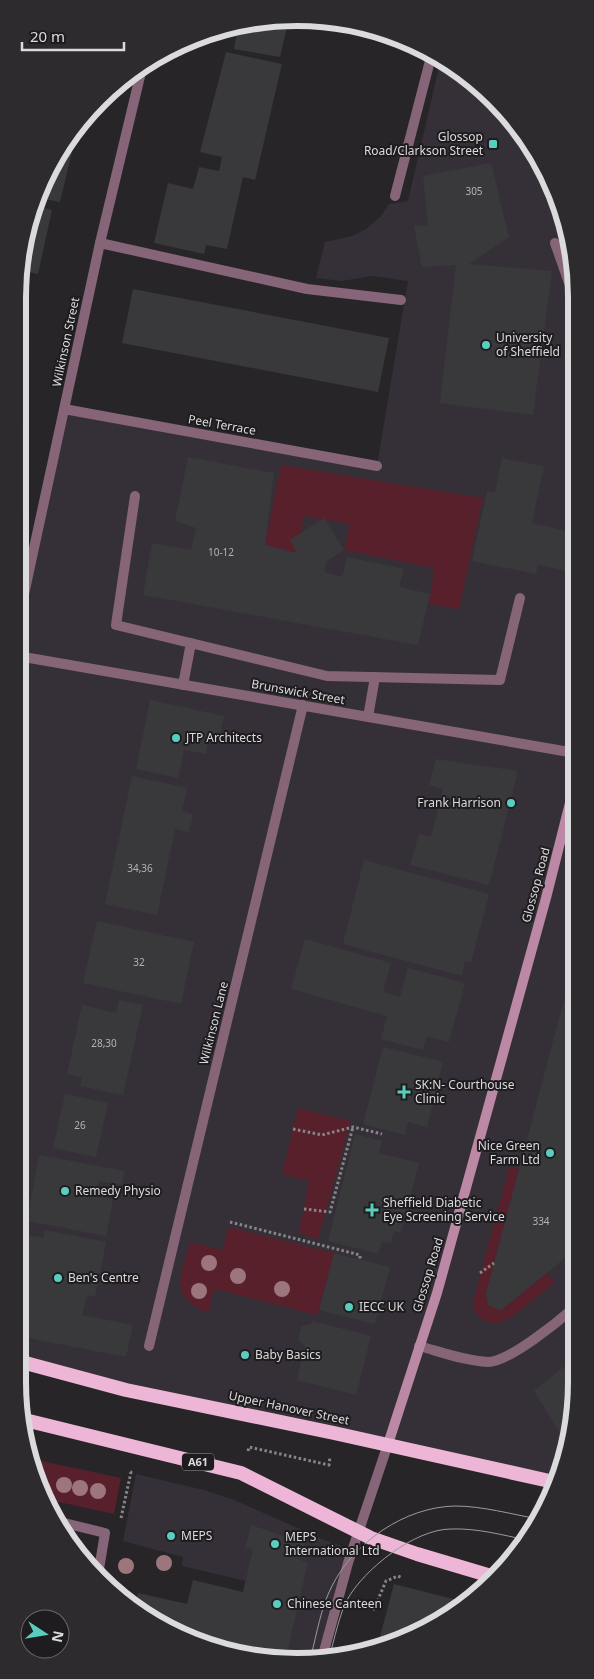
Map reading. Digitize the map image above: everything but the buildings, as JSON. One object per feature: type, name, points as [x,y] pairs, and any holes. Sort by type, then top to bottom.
[{"type":"highway","name":"Upper Hanover Street","points":[[26,1363],[126,1390],[388,1444],[549,1481]]},
{"type":"highway","name":"A61","points":[[29,1421],[241,1472],[359,1533],[408,1551],[486,1575]]},
{"type":"main road","name":"Glossop Road","points":[[388,1444],[437,1294],[546,898],[568,811]]},
{"type":"street","points":[[395,196],[430,62]]},
{"type":"street","name":"Wilkinson Street","points":[[26,585],[100,243],[140,77]]},
{"type":"street","points":[[100,243],[308,289],[401,300]]},
{"type":"street","points":[[555,243],[567,276]]},
{"type":"street","name":"Peel Terrace","points":[[64,409],[377,466]]},
{"type":"street","points":[[135,496],[116,625],[326,676],[500,680],[520,598]]},
{"type":"street","points":[[182,684],[191,643]]},
{"type":"street","name":"Brunswick Street","points":[[26,657],[568,752]]},
{"type":"street","points":[[368,717],[375,677]]},
{"type":"street","name":"Wilkinson Lane","points":[[149,1346],[303,705]]},
{"type":"street","points":[[419,1346],[464,1358],[489,1362],[508,1356],[554,1325],[568,1313]]},
{"type":"street","name":"Glossop Road","points":[[324,1651],[348,1563],[388,1444]]},
{"type":"street","points":[[67,1524],[105,1533],[99,1567]]},
{"type":"path","points":[[304,1209],[330,1212],[353,1128]]},
{"type":"path","points":[[293,1129],[322,1135],[353,1128],[382,1134]]},
{"type":"path","points":[[230,1222],[360,1255],[360,1259]]},
{"type":"path","points":[[480,1273],[494,1263]]},
{"type":"path","points":[[105,1533],[121,1519],[130,1472],[122,1470]]},
{"type":"path","points":[[368,1607],[374,1609],[386,1581],[398,1576],[407,1579]]},
{"type":"shaded area","points":[[439,67],[476,93],[501,118],[522,147],[540,177],[559,227],[567,279],[568,1382],[563,1435],[549,1481],[26,1366],[26,585],[64,409],[377,465],[408,281],[372,276],[342,281],[316,278],[325,242],[352,236],[366,229],[380,217],[389,204],[408,201]]},
{"type":"shaded area","points":[[281,465],[483,498],[459,609],[429,604],[434,568],[344,550],[350,524],[304,516],[297,553],[265,545]]},
{"type":"shaded area","points":[[298,1108],[351,1121],[318,1239],[299,1233],[309,1181],[282,1174]]},
{"type":"shaded area","points":[[509,1167],[519,1169],[486,1293],[488,1305],[499,1310],[504,1308],[546,1273],[555,1283],[510,1318],[495,1324],[479,1317],[473,1307],[473,1302]]},
{"type":"shaded area","points":[[228,1227],[334,1253],[317,1315],[214,1289],[208,1313],[187,1300],[180,1284],[190,1242],[223,1250]]},
{"type":"shaded area","points":[[38,1460],[121,1478],[114,1514],[53,1501]]},
{"type":"shaded area","points":[[136,1474],[204,1490],[232,1499],[327,1541],[353,1550],[324,1651],[297,1653],[244,1648],[213,1639],[243,1592],[246,1581],[182,1566],[183,1557],[123,1541]]},
{"type":"tram line","points":[[312,1652],[322,1611],[332,1586],[353,1555],[383,1530],[400,1520],[418,1513],[436,1508],[455,1506],[486,1509],[531,1518]]},
{"type":"tram line","points":[[331,1650],[342,1612],[355,1588],[378,1564],[407,1543],[437,1531],[451,1529],[480,1531],[518,1538]]},
{"type":"place","name":"Glossop Road/Clarkson Street","points":[[493,144]]},
{"type":"place","name":"University of Sheffield","points":[[486,345]]},
{"type":"place","name":"JTP Architects","points":[[176,738]]},
{"type":"place","name":"Frank Harrison","points":[[511,803]]},
{"type":"place","name":"SK:N- Courthouse Clinic","points":[[404,1092]]},
{"type":"place","name":"Nice Green Farm Ltd","points":[[550,1153]]},
{"type":"place","name":"Remedy Physio","points":[[65,1191]]},
{"type":"place","name":"Sheffield Diabetic Eye Screening Service","points":[[372,1210]]},
{"type":"place","name":"Ben's Centre","points":[[58,1278]]},
{"type":"place","name":"IECC UK","points":[[349,1307]]},
{"type":"place","name":"Baby Basics","points":[[245,1355]]},
{"type":"place","name":"MEPS","points":[[171,1536]]},
{"type":"place","name":"MEPS International Ltd","points":[[275,1544]]},
{"type":"place","name":"Chinese Canteen","points":[[277,1604]]}]
